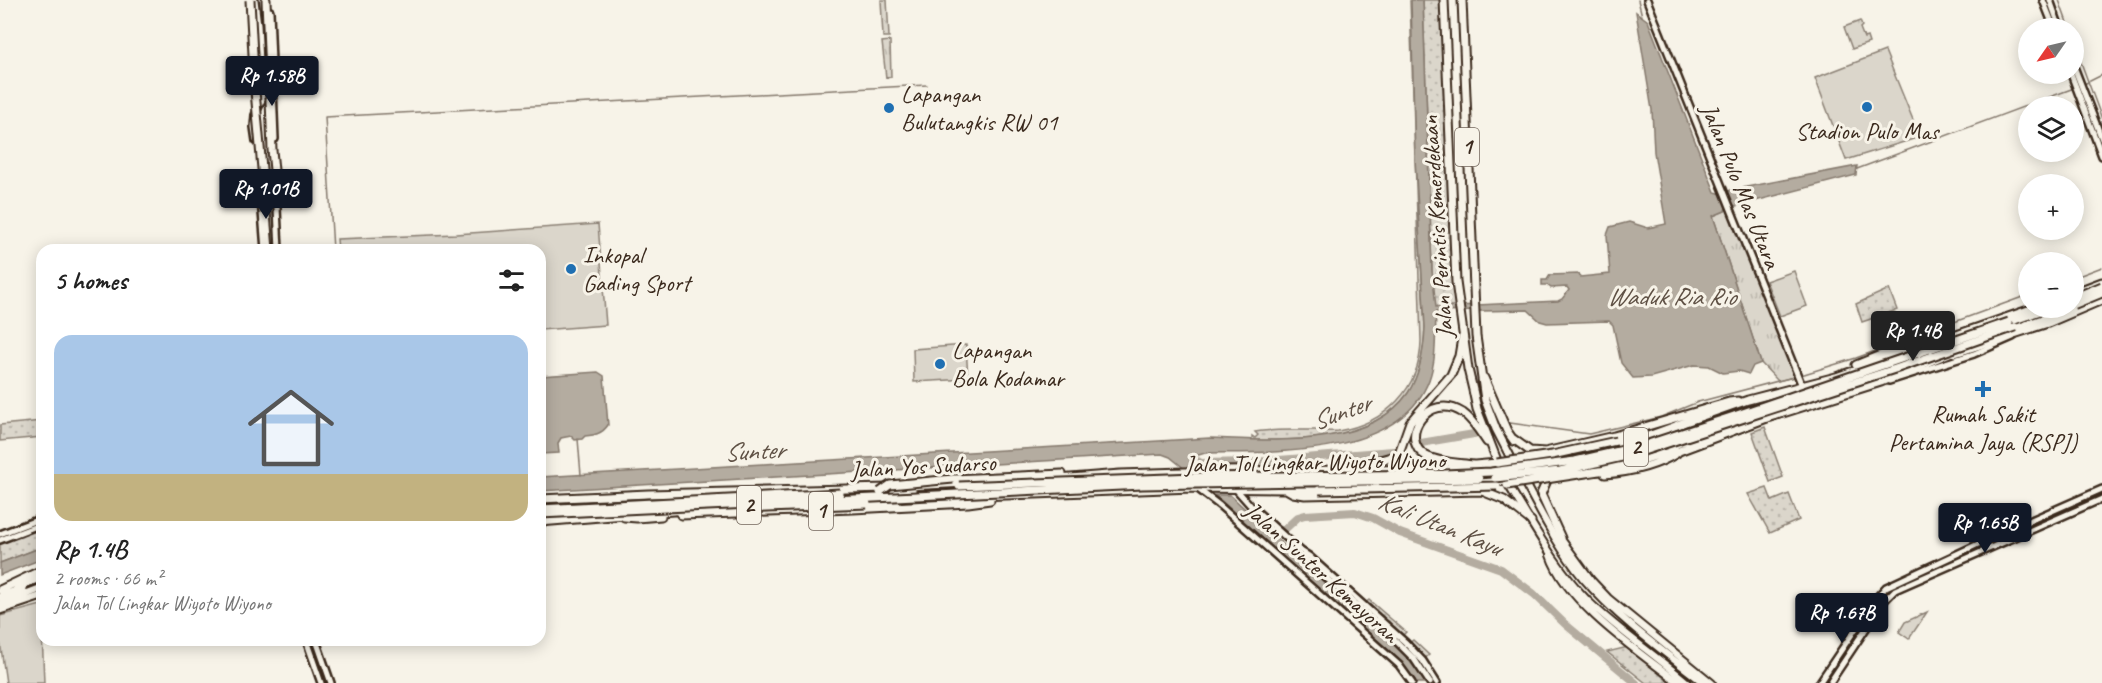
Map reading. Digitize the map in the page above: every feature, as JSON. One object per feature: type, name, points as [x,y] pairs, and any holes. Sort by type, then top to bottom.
[{"type":"highway","points":[[250,0],[267,244]]},
{"type":"highway","points":[[267,0],[272,150],[276,190]]},
{"type":"highway","name":"Jalan Perintis Kemerdekaan","points":[[1444,0],[1454,262],[1468,369],[1485,432]]},
{"type":"highway","name":"Jalan Perintis Kemerdekaan","points":[[1461,0],[1474,314],[1482,388],[1495,426],[1522,480]]},
{"type":"highway","points":[[2084,289],[2102,283]]},
{"type":"highway","points":[[2084,292],[2102,283]]},
{"type":"highway","points":[[2084,303],[2102,298]]},
{"type":"highway","points":[[1884,382],[1957,352],[2048,323],[2102,298]]},
{"type":"highway","name":"1","points":[[2084,303],[2102,298]]},
{"type":"highway","points":[[1830,377],[1893,350],[2018,310]]},
{"type":"highway","name":"1","points":[[1499,465],[1516,467],[1618,447],[1748,400],[1830,377],[2018,313]]},
{"type":"highway","name":"Jalan Tol Lingkar Wiyoto Wiyono","points":[[546,508],[1149,478],[1491,472],[1575,461],[1645,445],[2020,318]]},
{"type":"highway","name":"Jalan Tol Lingkar Wiyoto Wiyono","points":[[546,514],[1142,485],[1479,479],[1560,471],[1653,448],[1898,369],[2038,318]]},
{"type":"highway","name":"1","points":[[1506,483],[1610,469],[1675,451],[1884,382],[2042,318]]},
{"type":"highway","points":[[1365,466],[1391,457],[1401,450],[1407,427],[1413,418],[1451,375],[1458,356],[1462,323]]},
{"type":"highway","points":[[1480,367],[1507,431],[1527,455],[1545,462]]},
{"type":"highway","points":[[1512,438],[1530,451],[1546,452],[1614,436],[1729,402],[1748,400]]},
{"type":"highway","points":[[1473,465],[1443,462],[1427,456],[1418,448],[1414,433],[1420,419],[1431,410],[1447,407],[1464,414],[1485,432],[1506,483]]},
{"type":"highway","name":"1","points":[[1499,465],[1616,441],[1681,424]]},
{"type":"highway","name":"1","points":[[1506,483],[1568,473],[1616,462],[1727,428],[1733,430]]},
{"type":"highway","points":[[1568,473],[1573,478],[1620,473],[1663,459],[1675,451]]},
{"type":"highway","points":[[1499,465],[1522,480]]},
{"type":"highway","name":"Jalan Yos Sudarso","points":[[1308,470],[1316,467],[1499,465]]},
{"type":"highway","name":"Jalan Yos Sudarso","points":[[546,499],[657,493],[867,489],[1120,474],[1308,470],[1315,472],[1499,465]]},
{"type":"highway","points":[[1506,483],[1516,467]]},
{"type":"highway","points":[[1341,471],[1344,479],[1341,486]]},
{"type":"highway","points":[[1577,471],[1590,475]]},
{"type":"highway","points":[[880,492],[890,485],[965,477],[1114,472],[1120,474]]},
{"type":"highway","points":[[1549,476],[1541,494],[1561,538]]},
{"type":"highway","points":[[1013,483],[1008,489],[1013,494]]},
{"type":"highway","points":[[1481,483],[1501,493],[1518,511]]},
{"type":"highway","name":"Jalan Yos Sudarso","points":[[1286,489],[1506,483]]},
{"type":"highway","name":"Jalan Yos Sudarso","points":[[672,513],[746,513],[874,508],[980,501],[1022,495],[1192,488],[1445,489],[1506,483]]},
{"type":"highway","points":[[963,485],[970,490],[966,497]]},
{"type":"highway","points":[[1286,489],[1305,495],[1482,491],[1499,498],[1530,521]]},
{"type":"highway","name":"Jalan Yos Sudarso","points":[[546,522],[618,516],[637,518],[738,507],[1022,495]]},
{"type":"highway","points":[[614,496],[619,504],[618,516]]},
{"type":"highway","points":[[707,507],[719,510],[973,499],[980,501]]},
{"type":"highway","points":[[738,507],[746,513]]},
{"type":"highway","points":[[0,592],[36,572]]},
{"type":"highway","points":[[0,592],[36,581]]},
{"type":"highway","points":[[0,607],[36,594]]},
{"type":"main road","points":[[255,0],[262,100],[255,115],[254,126],[266,244]]},
{"type":"main road","points":[[267,0],[279,244]]},
{"type":"main road","name":"Jalan Pulo Mas Utara","points":[[1647,0],[1801,384]]},
{"type":"main road","points":[[2043,0],[2050,18]]},
{"type":"main road","points":[[2050,0],[2056,18]]},
{"type":"main road","points":[[2077,84],[2102,156]]},
{"type":"main road","points":[[2080,91],[2102,139]]},
{"type":"main road","name":"1","points":[[1884,382],[1965,357],[2102,298]]},
{"type":"main road","points":[[1522,480],[1576,568],[1597,593],[1704,683]]},
{"type":"main road","points":[[1506,483],[1548,549],[1587,600],[1688,683]]},
{"type":"main road","points":[[1231,488],[1405,642],[1423,661],[1437,683]]},
{"type":"main road","name":"Jalan Sunter Kemayoran","points":[[1205,489],[1399,665],[1412,683]]},
{"type":"main road","points":[[1829,679],[1877,597],[1886,587],[2102,489]]},
{"type":"main road","points":[[1819,683],[1829,679],[1885,600],[1895,590],[2007,543],[2102,499]]},
{"type":"main road","points":[[0,534],[36,520]]},
{"type":"main road","points":[[0,540],[36,526]]},
{"type":"main road","points":[[1552,531],[1561,538],[1591,580],[1608,598],[1712,683]]},
{"type":"main road","points":[[1548,549],[1557,571],[1592,612],[1679,683]]},
{"type":"main road","points":[[1304,554],[1306,560],[1407,652],[1424,671],[1430,683]]},
{"type":"main road","points":[[308,646],[321,683]]},
{"type":"main road","points":[[318,646],[331,683]]},
{"type":"green space","points":[[881,0],[887,0],[889,37],[883,37]]},
{"type":"green space","points":[[1423,0],[1444,0],[1459,306],[1435,307]]},
{"type":"green space","points":[[1860,21],[1864,38],[1867,37],[1869,43],[1852,49],[1844,27]]},
{"type":"green space","points":[[890,41],[891,77],[886,78],[882,42]]},
{"type":"green space","name":"Stadion Pulo Mas","points":[[1885,51],[1920,137],[1846,160],[1815,78]]},
{"type":"green space","points":[[1415,164],[1425,327],[1421,361],[1408,393],[1394,409],[1358,429],[1315,438],[1252,440],[1252,436],[1255,438],[1258,435],[1255,432],[1262,431],[1335,431],[1355,427],[1385,412],[1407,388],[1419,358],[1421,341]]},
{"type":"green space","points":[[1727,203],[1798,376],[1778,381],[1761,363],[1713,216],[1725,211]]},
{"type":"green space","name":"Inkopal Gading Sport","points":[[598,224],[606,325],[546,330],[546,244],[337,244],[337,239],[456,234]]},
{"type":"green space","points":[[1794,271],[1807,306],[1780,316],[1766,281]]},
{"type":"green space","points":[[1889,289],[1897,310],[1862,322],[1856,304]]},
{"type":"green space","name":"Lapangan Bola Kodamar","points":[[966,345],[968,379],[914,382],[913,349]]},
{"type":"green space","points":[[36,422],[36,438],[0,441],[0,425]]},
{"type":"green space","points":[[1765,427],[1783,477],[1770,482],[1752,432]]},
{"type":"green space","points":[[1767,488],[1772,501],[1789,494],[1799,520],[1770,533],[1748,494]]},
{"type":"green space","points":[[36,526],[36,549],[0,563],[0,540]]},
{"type":"green space","points":[[1369,600],[1406,632],[1400,638],[1407,645],[1413,640],[1429,655],[1422,661],[1436,683],[1430,683],[1424,671],[1363,605]]},
{"type":"green space","points":[[36,606],[36,646],[43,646],[44,683],[6,683],[0,641],[0,616]]},
{"type":"green space","points":[[1927,612],[1909,639],[1899,632],[1905,622]]},
{"type":"green space","points":[[1628,647],[1670,683],[1646,683],[1607,652]]},
{"type":"water","name":"Waduk Ria Rio","points":[[1411,0],[1423,0],[1432,271],[1436,307],[1558,301],[1569,290],[1567,287],[1551,288],[1542,285],[1542,280],[1547,280],[1550,275],[1579,274],[1580,277],[1610,274],[1607,235],[1610,227],[1629,222],[1648,228],[1666,224],[1654,152],[1652,110],[1636,12],[1648,21],[1715,192],[1722,194],[1731,190],[1857,166],[1856,175],[1736,206],[1727,203],[1725,211],[1713,216],[1761,363],[1753,366],[1749,374],[1739,371],[1723,373],[1709,366],[1694,365],[1651,377],[1633,378],[1621,363],[1613,325],[1609,321],[1547,323],[1540,321],[1528,310],[1436,312],[1432,372],[1414,406],[1391,425],[1363,438],[1331,446],[1264,452],[1205,453],[1189,458],[1199,468],[1185,469],[1170,457],[1162,454],[546,491],[546,477],[1210,438],[1288,440],[1344,433],[1369,424],[1390,411],[1408,393],[1419,369],[1424,344],[1425,327],[1415,159]]},
{"type":"water","points":[[598,372],[604,376],[608,425],[606,428],[582,439],[575,440],[571,436],[561,438],[558,443],[559,453],[546,454],[546,376]]},
{"type":"water","points":[[1215,495],[1230,495],[1286,547],[1279,553]]},
{"type":"water","points":[[36,549],[36,561],[0,575],[0,563]]},
{"type":"water","points":[[1295,556],[1402,651],[1426,683],[1415,683],[1392,653],[1289,562]]},
{"type":"waterway","points":[[1638,0],[1642,16]]},
{"type":"waterway","points":[[2059,0],[2065,18]]},
{"type":"waterway","points":[[2084,71],[2102,119]]},
{"type":"waterway","points":[[2084,84],[2102,75]]},
{"type":"waterway","points":[[333,244],[325,117],[927,85]]},
{"type":"waterway","points":[[1857,169],[2074,88]]},
{"type":"waterway","points":[[2084,274],[2102,267]]},
{"type":"waterway","points":[[1801,375],[1856,358],[2018,299]]},
{"type":"waterway","points":[[1510,423],[1589,434],[1661,417],[1698,402],[1797,376]]},
{"type":"waterway","points":[[1421,443],[1474,434]]},
{"type":"waterway","points":[[578,439],[581,475]]},
{"type":"waterway","points":[[1184,453],[1201,463],[1255,462],[1393,451]]},
{"type":"waterway","name":"Kali Utan Kayu","points":[[1267,536],[1285,529],[1298,517],[1305,515],[1355,512],[1373,518],[1400,533],[1501,569],[1534,594],[1565,624],[1636,683]]},
{"type":"waterway","points":[[1275,543],[1299,566]]},
{"type":"place","name":"Stadion Pulo Mas","points":[[1867,107]]},
{"type":"place","name":"Lapangan Bulutangkis RW 01","points":[[889,108]]},
{"type":"place","name":"Inkopal Gading Sport","points":[[571,269]]},
{"type":"place","name":"Lapangan Bola Kodamar","points":[[940,364]]},
{"type":"place","name":"Rumah Sakit Pertamina Jaya (RSPJ)","points":[[1983,389]]},
{"type":"water label","name":"Sunter","points":[[1341,412]]},
{"type":"water label","name":"Sunter","points":[[754,451]]}]
